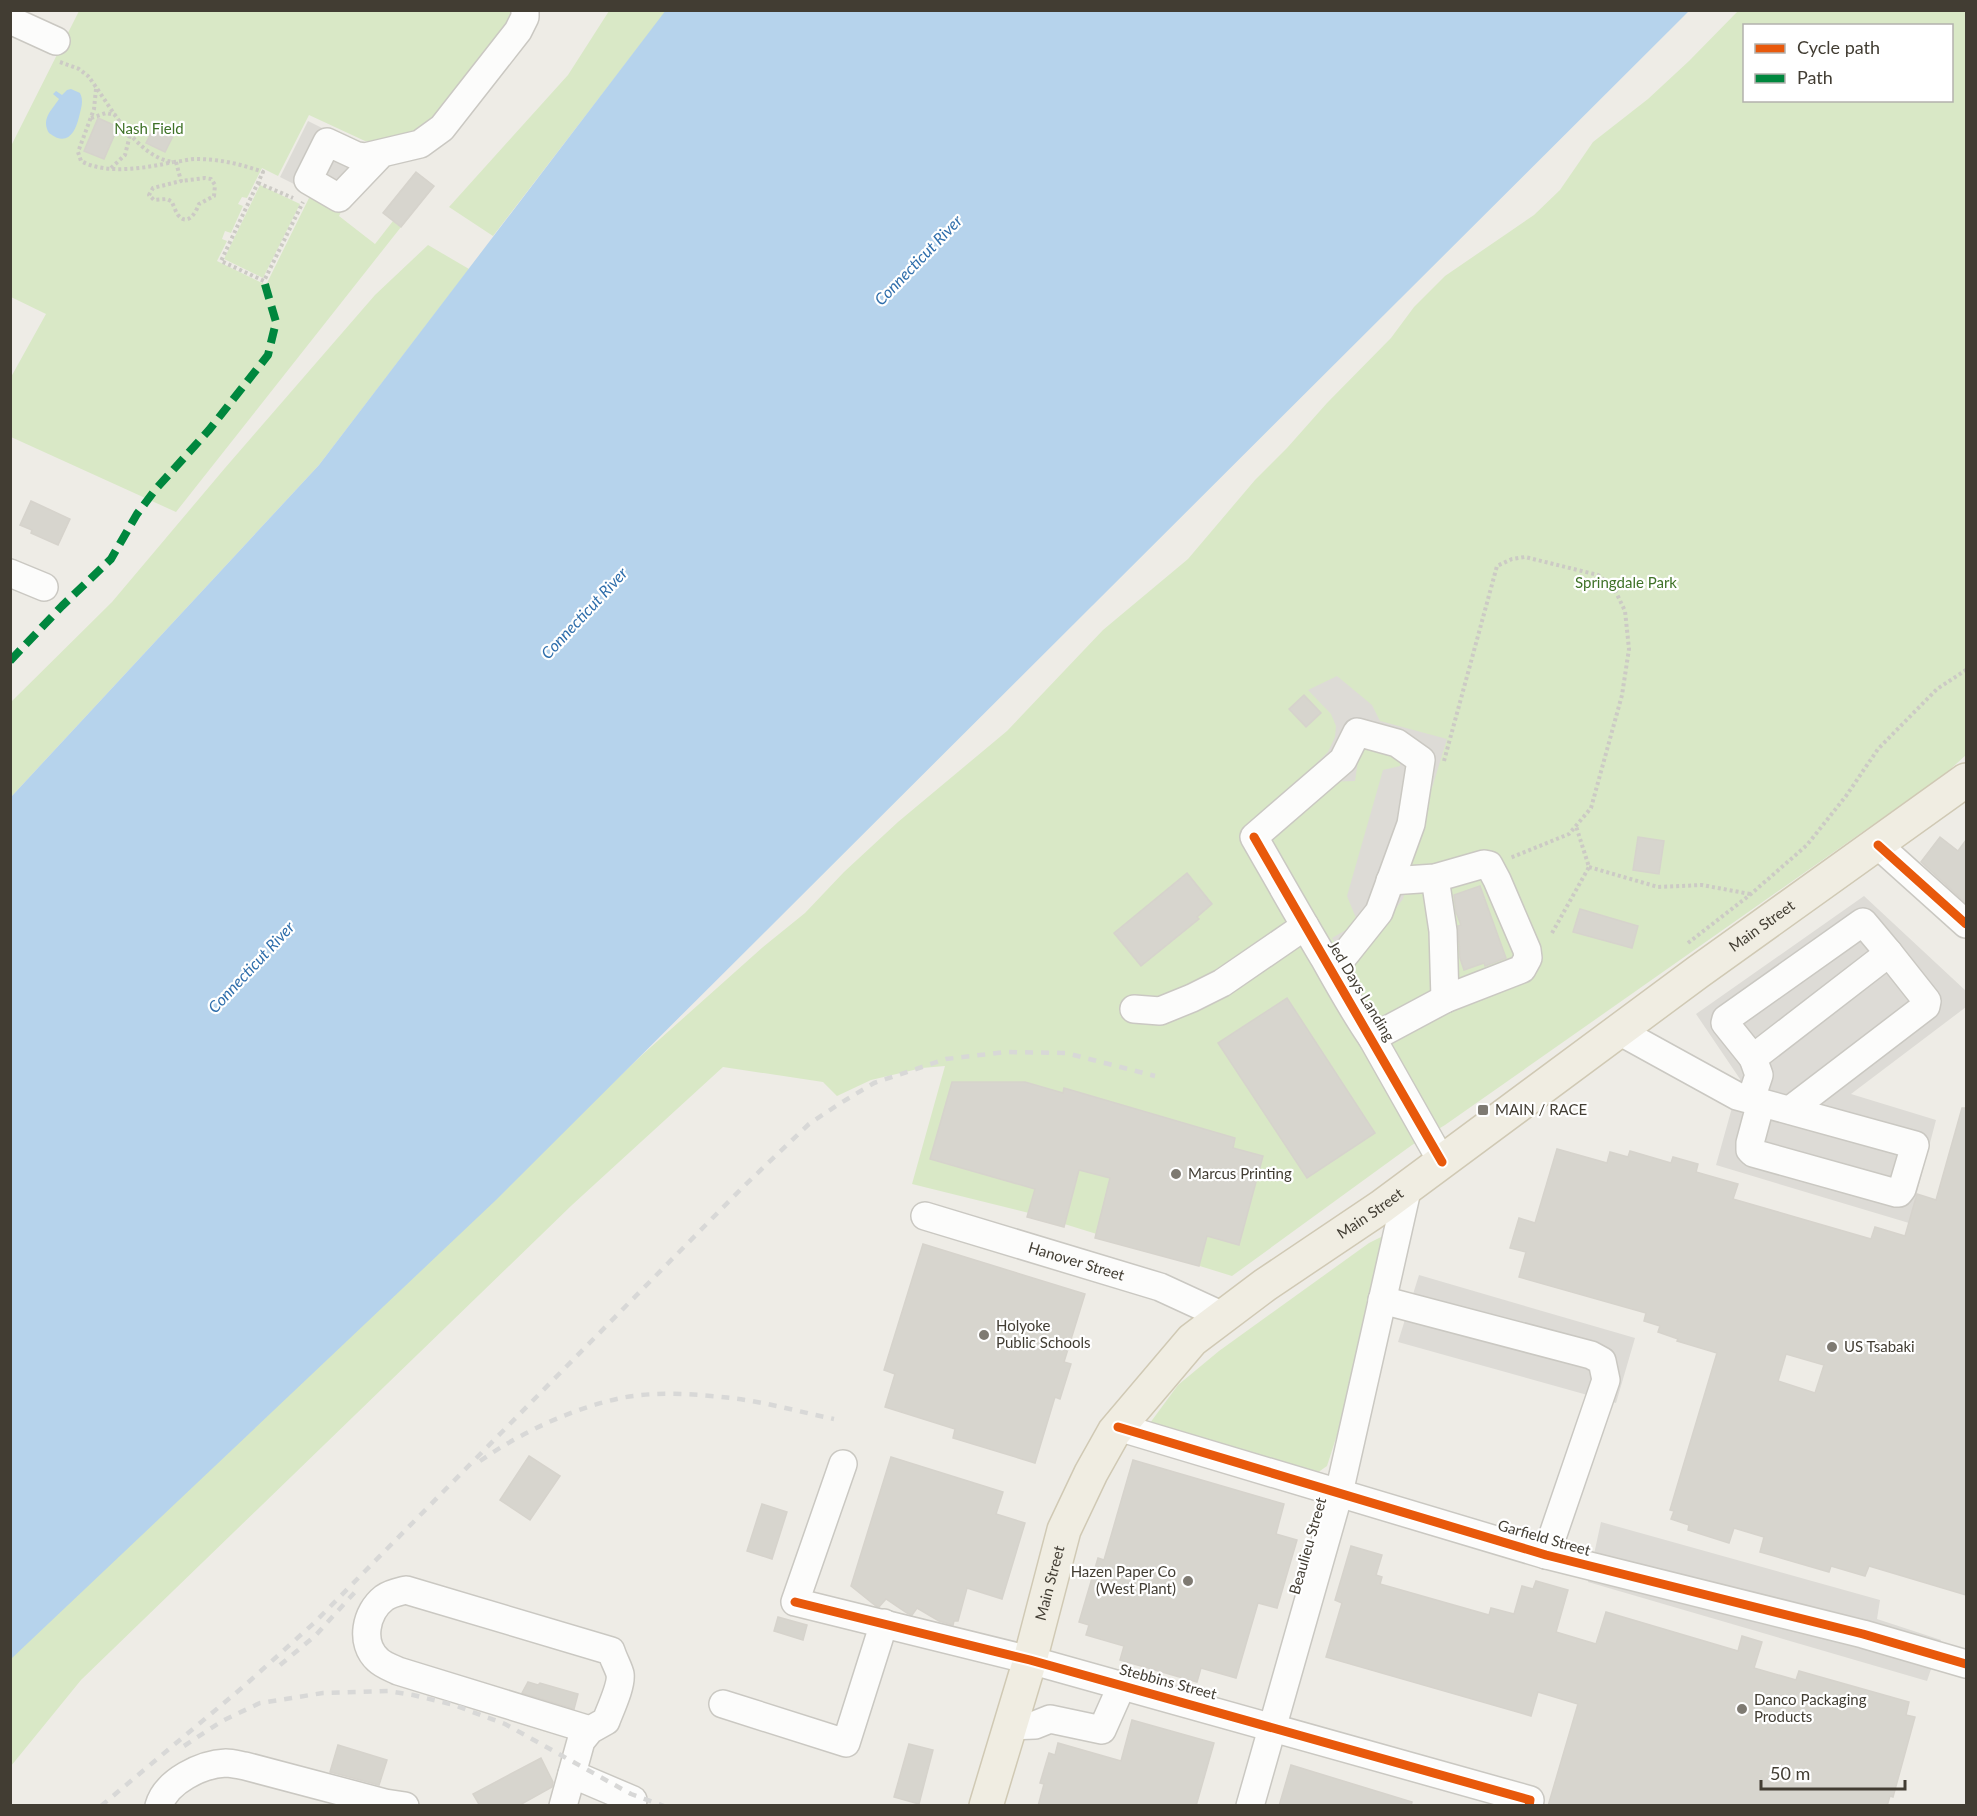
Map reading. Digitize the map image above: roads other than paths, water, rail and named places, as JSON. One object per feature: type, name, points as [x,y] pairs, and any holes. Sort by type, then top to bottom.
[{"type":"main road","name":"Main Street","points":[[987,1806],[1030,1660],[1064,1530],[1091,1473],[1118,1427],[1192,1340],[1264,1285],[1442,1162],[1698,972],[1966,780]]},
{"type":"street","points":[[381,154],[420,144],[442,128],[518,31],[525,18],[525,10]]},
{"type":"street","points":[[10,20],[56,51]]},
{"type":"street","points":[[10,573],[44,587]]},
{"type":"street","name":"Jed Days Landing","points":[[1390,881],[1411,824],[1421,760],[1397,743],[1357,732],[1343,760],[1254,837],[1442,1162]]},
{"type":"street","points":[[1878,845],[1966,924]]},
{"type":"street","points":[[1332,971],[1379,912],[1390,881],[1435,878],[1484,864],[1489,865],[1527,950],[1528,958],[1522,969],[1445,999],[1372,1038]]},
{"type":"street","points":[[1435,878],[1443,938],[1445,999]]},
{"type":"street","points":[[1618,1031],[1737,1096],[1756,1101],[1790,1110],[1915,1144],[1899,1193],[1753,1153],[1750,1150],[1750,1143],[1756,1101],[1759,1075],[1752,1058],[1725,1023],[1726,1019],[1863,922],[1927,1000],[1926,1006],[1790,1110]]},
{"type":"street","points":[[1134,1009],[1160,1011],[1192,998],[1222,983],[1305,926]]},
{"type":"street","points":[[1752,1058],[1889,953]]},
{"type":"street","name":"Beaulieu Street","points":[[1250,1806],[1339,1492],[1408,1186]]},
{"type":"street","name":"Hanover Street","points":[[925,1216],[1160,1287],[1223,1316]]},
{"type":"street","points":[[1382,1300],[1591,1355],[1602,1361],[1606,1380],[1546,1555]]},
{"type":"street","name":"Garfield Street","points":[[1118,1427],[1546,1555],[1863,1634],[1966,1664]]},
{"type":"street","name":"Stebbins Street","points":[[843,1464],[795,1602],[1122,1685],[1529,1803]]},
{"type":"street","points":[[563,1806],[581,1741],[590,1730],[606,1721],[617,1692],[621,1675],[611,1651],[406,1590],[386,1596],[377,1604],[368,1622],[367,1640],[379,1662],[399,1671],[590,1730]]},
{"type":"street","points":[[723,1704],[846,1743],[884,1623]]},
{"type":"street","points":[[1011,1726],[1035,1725],[1050,1719],[1102,1730],[1122,1685]]},
{"type":"street","points":[[159,1806],[169,1789],[179,1780],[201,1768],[227,1763],[405,1806]]},
{"type":"street","points":[[572,1774],[633,1800],[632,1806]]},
{"type":"water","name":"Connecticut River","points":[[666,10],[1689,11],[496,1200],[11,1659],[11,797],[319,465]]},
{"type":"water","points":[[71,89],[80,93],[81,108],[72,133],[61,139],[49,133],[46,123],[50,111],[59,99],[53,94],[56,91],[62,95]]},
{"type":"railway","points":[[101,1806],[243,1687],[314,1623],[745,1185],[809,1124],[874,1083],[946,1059],[1006,1052],[1066,1053],[1155,1076]]},
{"type":"railway","points":[[480,1461],[513,1440],[565,1415],[621,1398],[648,1394],[731,1398],[834,1419]]},
{"type":"railway","points":[[280,1665],[315,1636],[355,1592]]},
{"type":"railway","points":[[184,1746],[222,1721],[260,1703],[323,1693],[388,1691],[454,1705],[505,1724],[631,1794],[664,1806]]},
{"type":"place","name":"MAIN / RACE","points":[[1483,1110]]},
{"type":"place","name":"Marcus Printing","points":[[1176,1174]]},
{"type":"place","name":"Holyoke Public Schools","points":[[984,1335]]},
{"type":"place","name":"US Tsabaki","points":[[1832,1347]]},
{"type":"place","name":"Hazen Paper Co (West Plant)","points":[[1188,1581]]},
{"type":"place","name":"Danco Packaging Products","points":[[1742,1709]]},
{"type":"park label","name":"Nash Field","points":[[149,129]]},
{"type":"park label","name":"Springdale Park","points":[[1626,583]]}]
